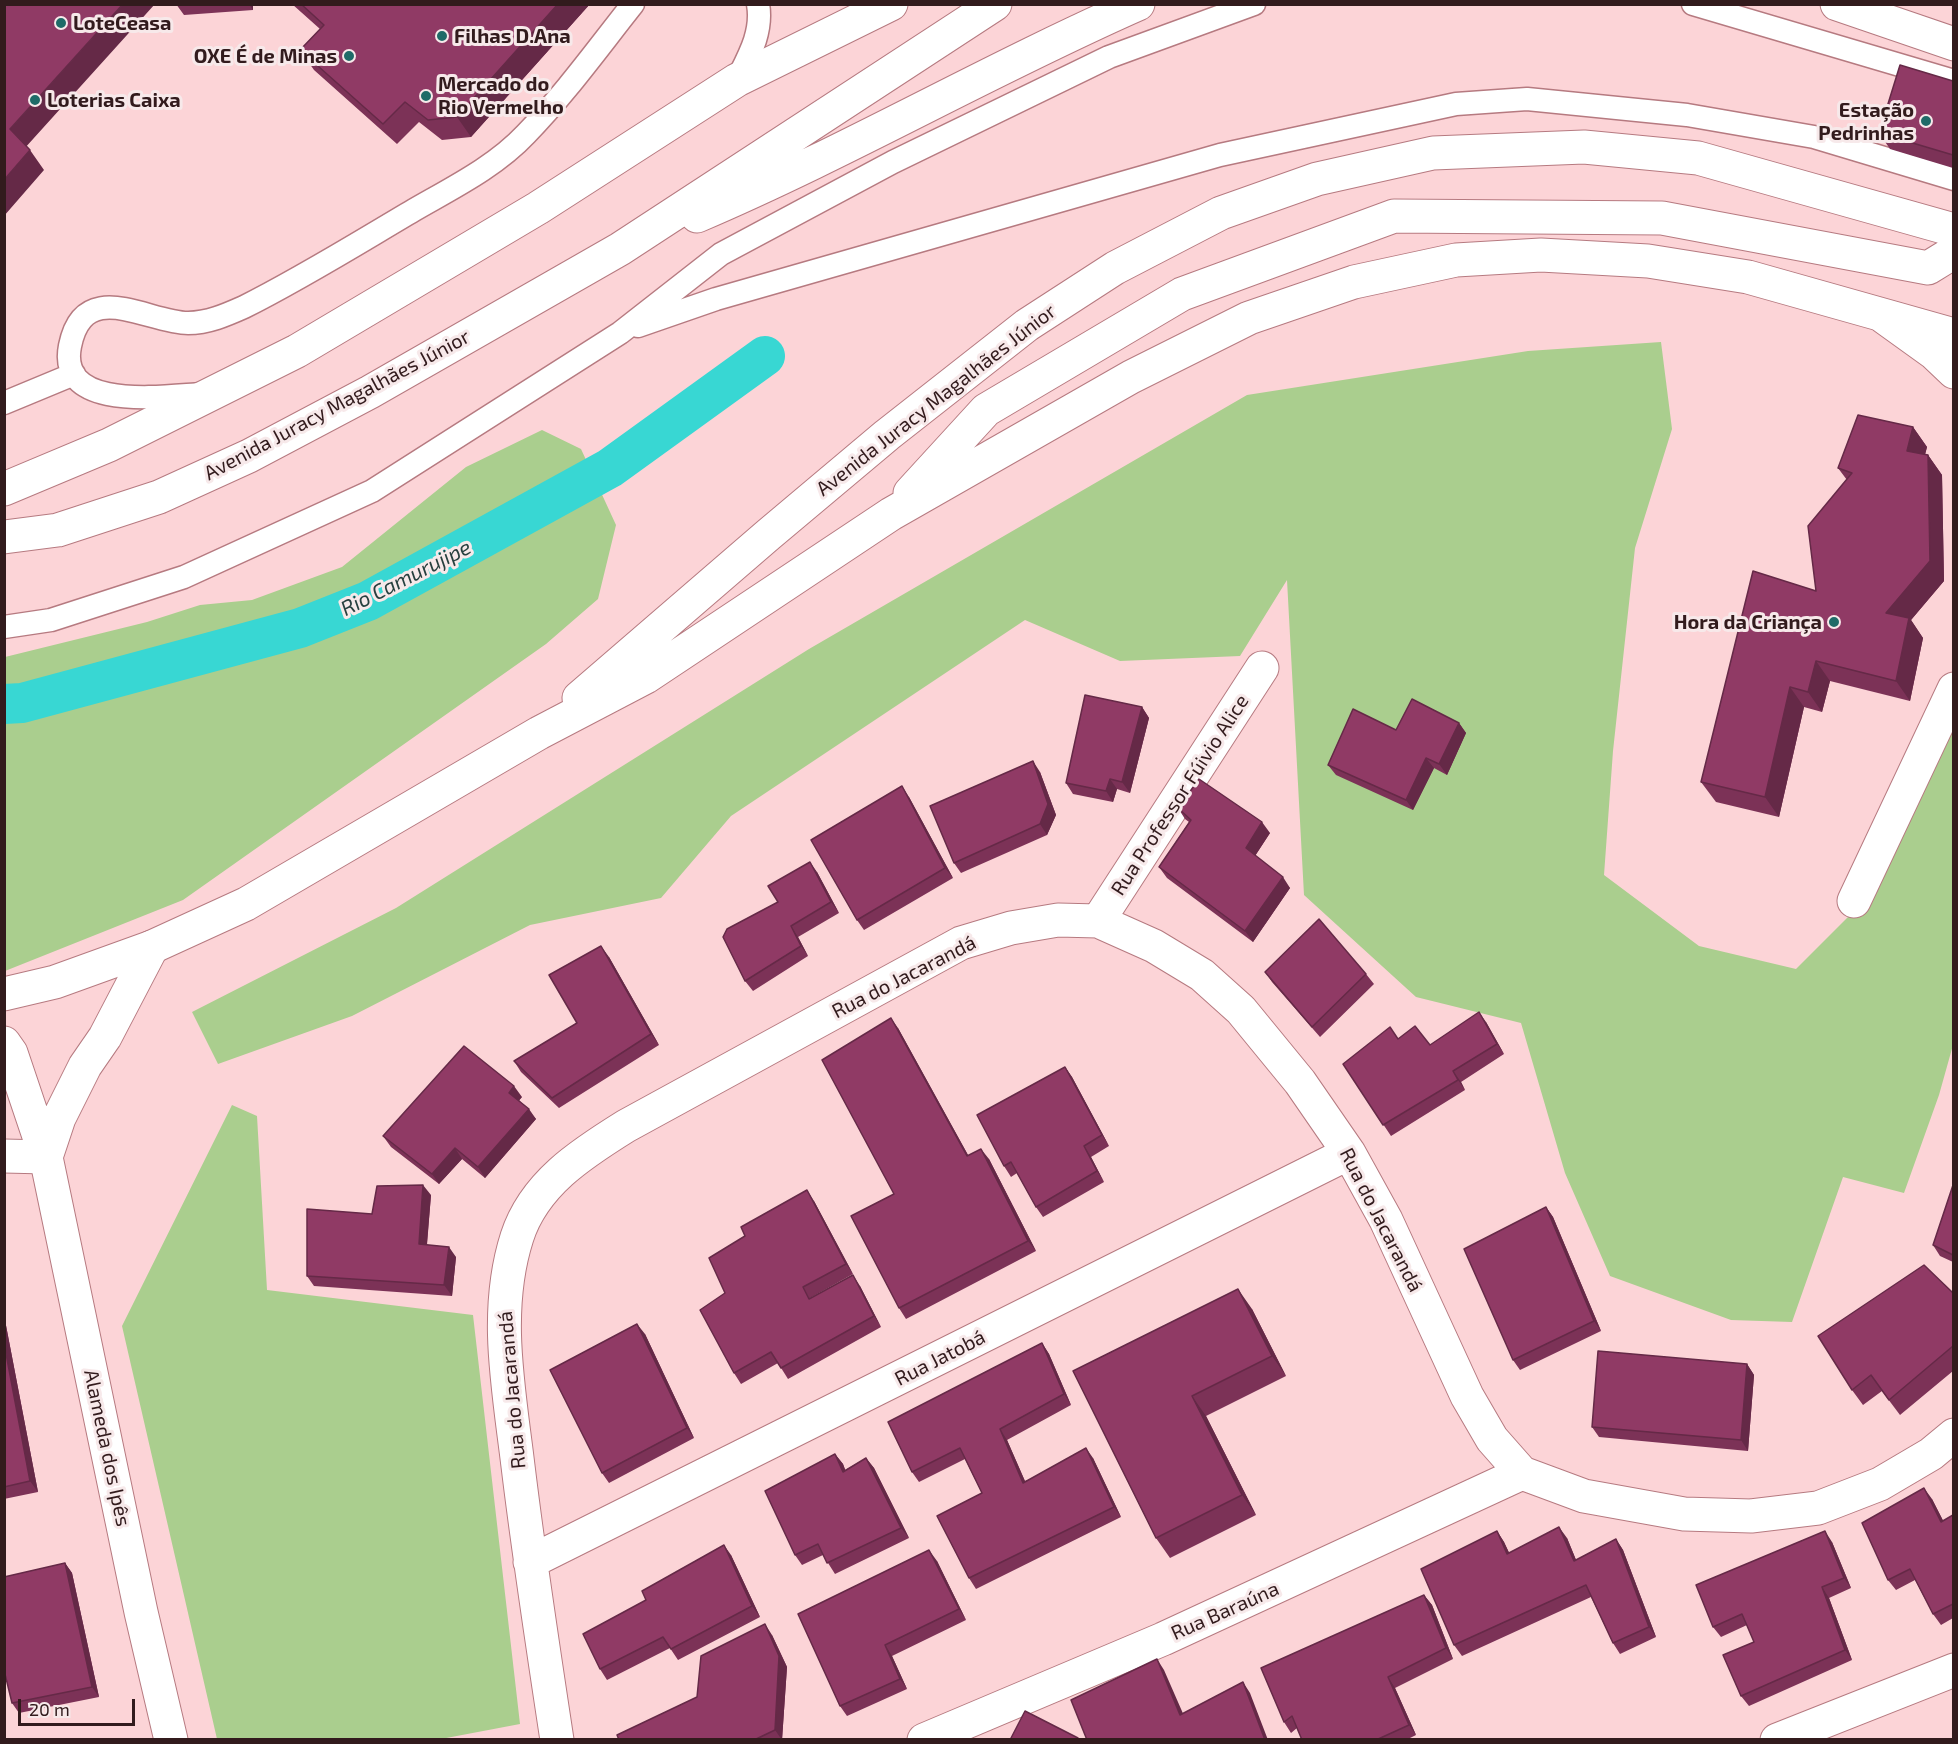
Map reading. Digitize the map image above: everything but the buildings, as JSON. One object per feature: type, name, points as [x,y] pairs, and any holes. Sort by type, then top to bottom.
[{"type":"street","points":[[4,489],[109,446],[218,394],[297,351],[538,208],[737,81],[891,4]]},
{"type":"street","name":"Avenida Juracy Magalhães Júnior","points":[[4,537],[58,530],[159,497],[249,456],[370,392],[620,249],[995,4]]},
{"type":"street","name":"Avenida Juracy Magalhães Júnior","points":[[620,249],[775,183],[1057,40],[1138,4]]},
{"type":"street","points":[[1836,4],[1953,44]]},
{"type":"street","name":"Avenida Juracy Magalhães Júnior","points":[[539,733],[887,435],[1028,325],[1115,268],[1221,213],[1317,178],[1433,153],[1584,147],[1698,158],[1953,230]]},
{"type":"street","points":[[891,514],[986,410],[1182,294],[1394,216],[1662,218],[1928,268],[1953,252]]},
{"type":"street","name":"Avenida Juracy Magalhães Júnior","points":[[4,994],[55,981],[152,947],[256,898],[539,733],[646,677],[891,514],[1131,377],[1249,318],[1354,282],[1456,260],[1541,255],[1648,261],[1748,277],[1953,336]]},
{"type":"street","points":[[1878,313],[1934,353],[1953,372]]},
{"type":"street","name":"Rua Professor Fúivio Alice","points":[[1098,921],[1262,668]]},
{"type":"street","points":[[1854,901],[1953,689]]},
{"type":"street","name":"Rua do Jacarandá","points":[[557,1740],[530,1562],[506,1362],[503,1296],[518,1235],[542,1190],[576,1157],[626,1126],[961,943],[1011,928],[1058,920],[1098,921],[1154,946],[1202,975],[1241,1010],[1300,1082],[1349,1154],[1386,1220],[1467,1396],[1492,1439],[1521,1473],[1584,1496],[1684,1514],[1751,1516],[1818,1508],[1880,1484],[1931,1454],[1953,1435]]},
{"type":"street","points":[[4,1156],[46,1157],[59,1118],[85,1066],[105,1037],[152,947]]},
{"type":"street","name":"Alameda dos Ipês","points":[[4,1043],[18,1071],[46,1157],[141,1612],[171,1740]]},
{"type":"street","name":"Rua Jatobá","points":[[530,1562],[1349,1154]]},
{"type":"street","name":"Rua Baraúna","points":[[924,1740],[1163,1639],[1521,1473]]},
{"type":"street","points":[[1777,1740],[1953,1670]]},
{"type":"lane","points":[[218,394],[110,395],[89,389],[74,374],[69,354],[72,333],[84,318],[101,308],[125,307],[186,323],[207,321],[230,314],[349,248],[493,162],[526,135],[633,4]]},
{"type":"lane","points":[[737,81],[755,44],[760,16],[758,4]]},
{"type":"lane","points":[[1693,4],[1953,81]]},
{"type":"lane","points":[[4,627],[51,620],[184,577],[372,491],[620,333],[721,254],[892,162],[1109,57],[1254,5]]},
{"type":"lane","points":[[620,333],[716,299],[1220,155],[1456,104],[1527,99],[1687,115],[1814,137],[1953,179]]},
{"type":"lane","points":[[4,403],[74,374]]},
{"type":"green space","points":[[1661,342],[1672,429],[1635,548],[1613,751],[1604,875],[1699,946],[1796,969],[1862,903],[1953,730],[1953,1045],[1939,1095],[1904,1193],[1843,1177],[1792,1322],[1731,1320],[1610,1276],[1565,1173],[1521,1023],[1416,997],[1304,895],[1287,580],[1240,656],[1120,661],[1025,620],[731,816],[661,898],[530,925],[352,1016],[218,1064],[192,1012],[396,908],[809,649],[1247,395],[1528,351]]},
{"type":"green space","points":[[542,430],[581,449],[616,525],[598,599],[546,644],[183,900],[5,971],[5,657],[147,622],[200,605],[252,600],[342,567],[466,467]]},
{"type":"green space","points":[[232,1105],[257,1116],[267,1290],[473,1315],[520,1724],[441,1739],[217,1739],[122,1326]]},
{"type":"waterway","name":"Rio Camurujipe","points":[[4,704],[22,703],[300,628],[368,601],[610,468],[765,356]]},
{"type":"place","name":"LoteCeasa","points":[[61,23]]},
{"type":"place","name":"Filhas D.Ana","points":[[442,36]]},
{"type":"place","name":"OXE É de Minas","points":[[349,56]]},
{"type":"place","name":"Mercado do Rio Vermelho","points":[[426,96]]},
{"type":"place","name":"Loterias Caixa","points":[[35,100]]},
{"type":"place","name":"Estação Pedrinhas","points":[[1926,121]]},
{"type":"place","name":"Hora da Criança","points":[[1834,622]]}]
